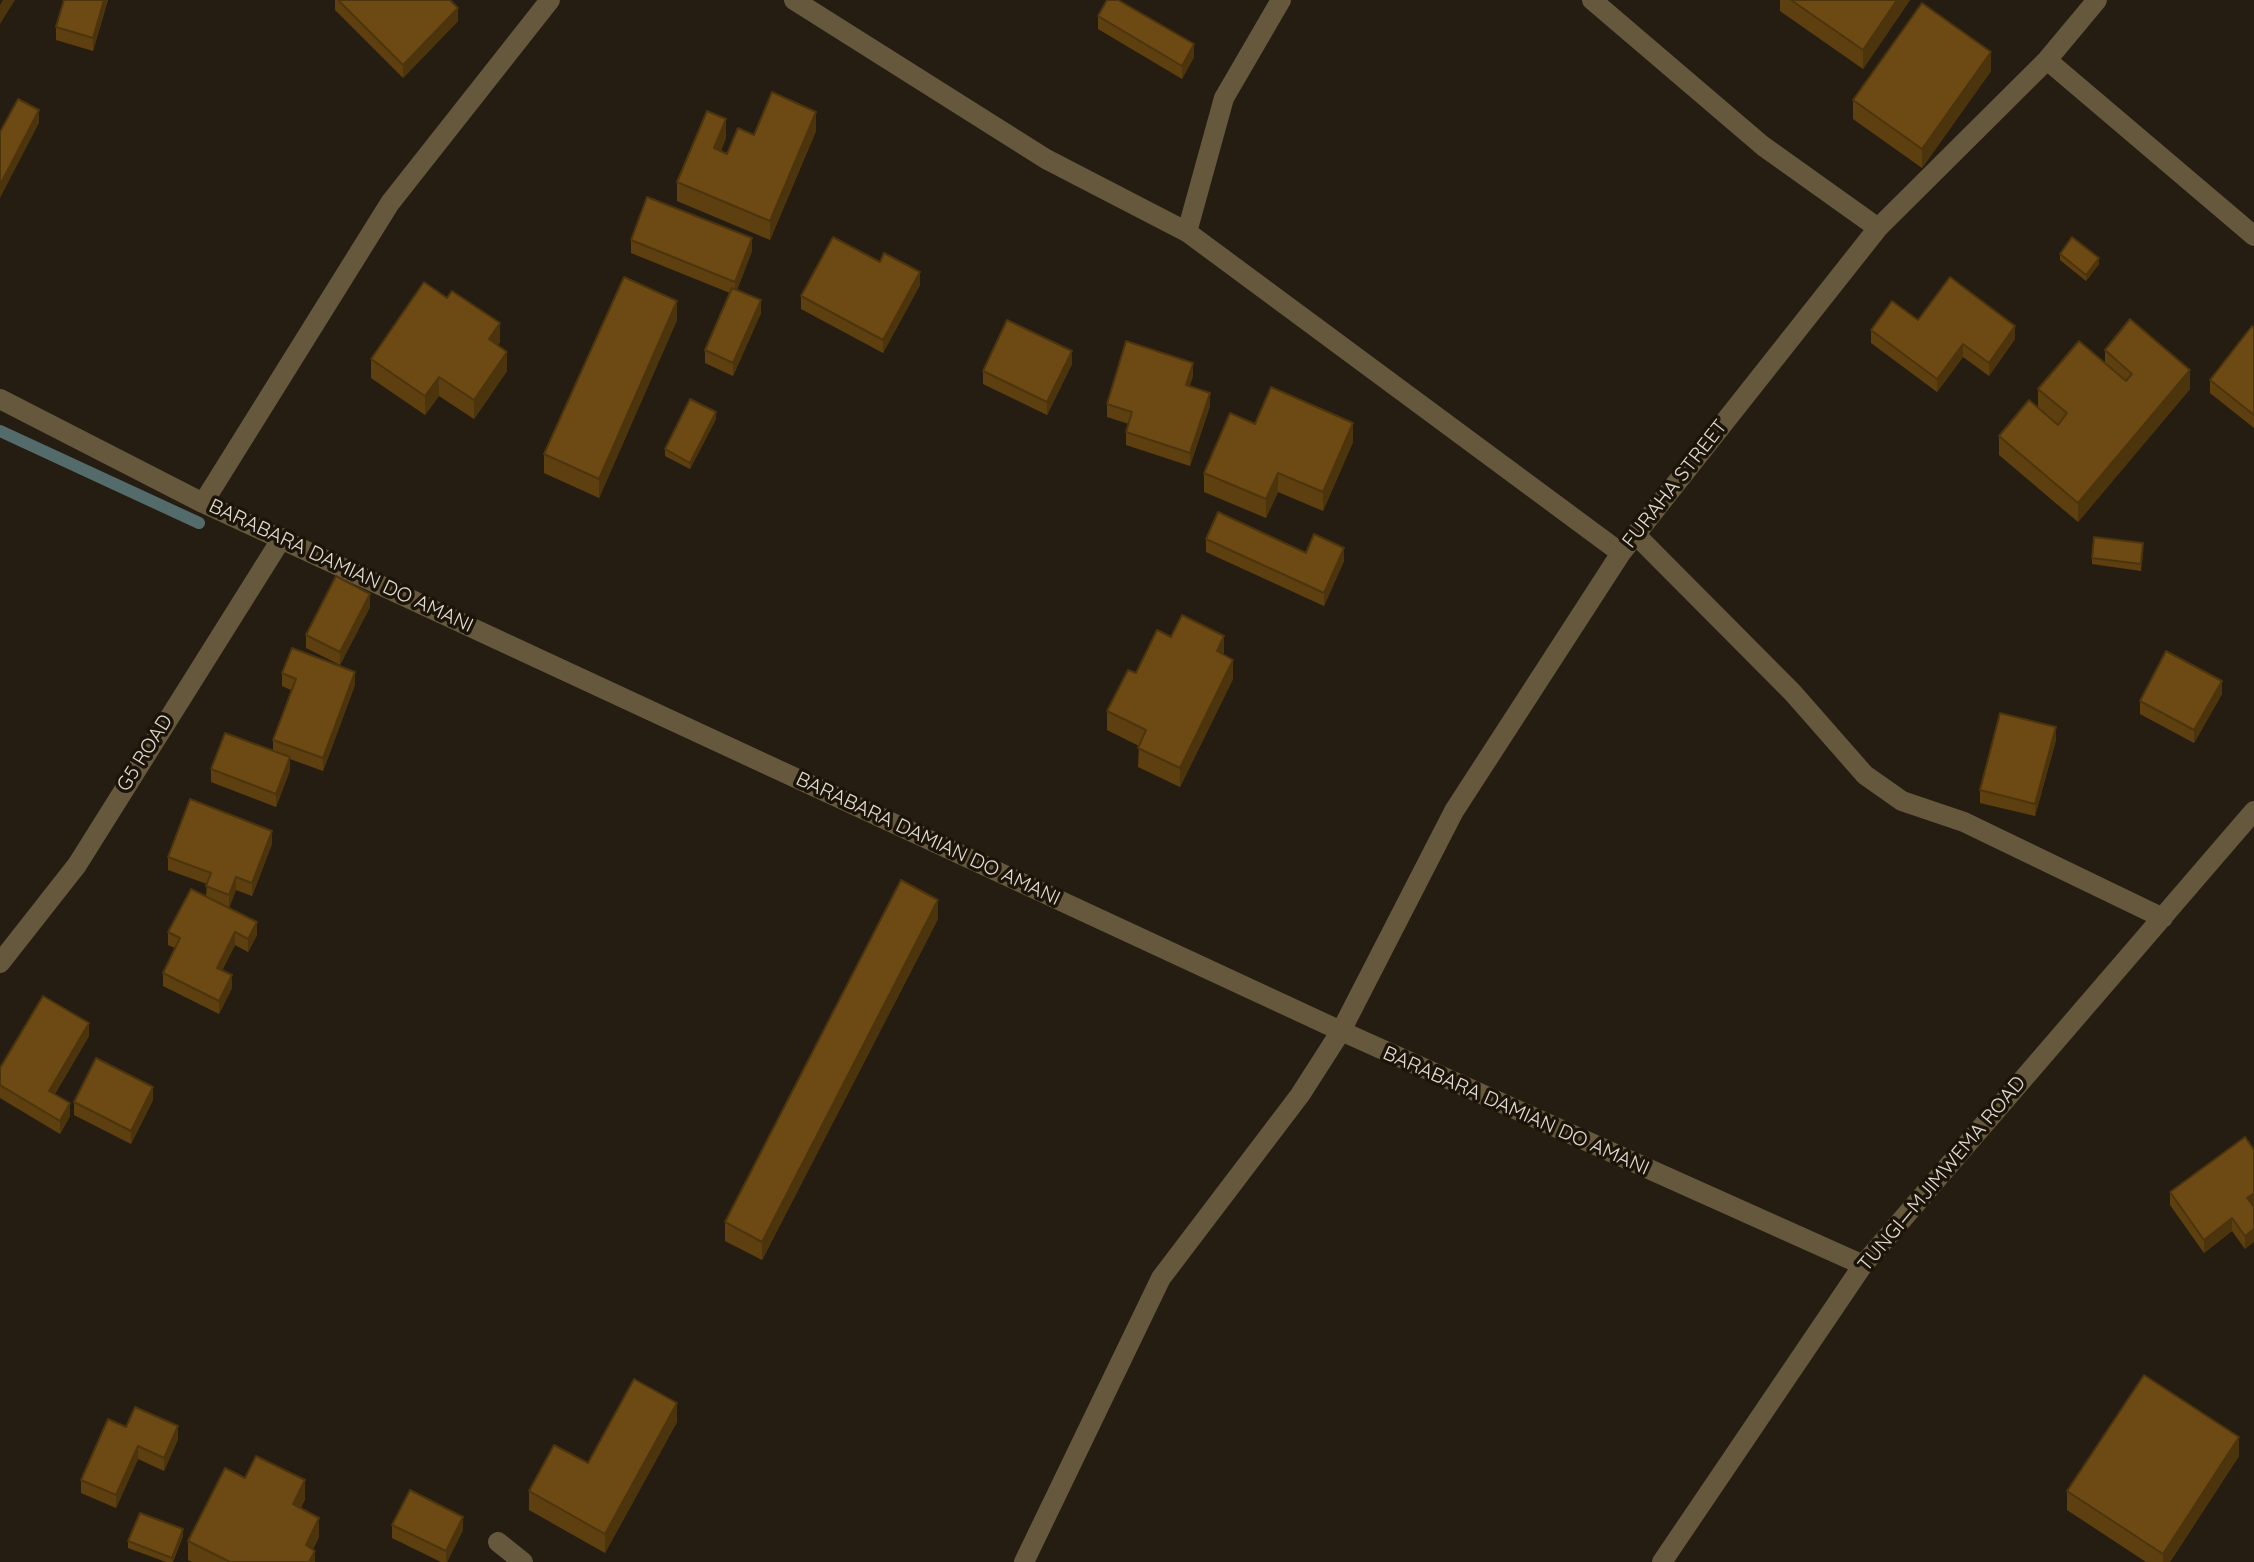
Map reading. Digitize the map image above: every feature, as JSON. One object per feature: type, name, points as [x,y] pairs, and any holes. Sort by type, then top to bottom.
[{"type":"street","points":[[203,503],[390,203],[550,0]]},
{"type":"street","points":[[794,0],[1046,159],[1187,232],[1621,553]]},
{"type":"street","points":[[1187,232],[1224,98],[1281,0]]},
{"type":"street","points":[[1592,0],[1763,146],[1878,228]]},
{"type":"street","name":"FURAHA STREET","points":[[1024,1562],[1161,1278],[1300,1095],[1341,1031],[1454,811],[1621,553],[1878,228],[2047,60],[2097,0]]},
{"type":"street","points":[[2047,60],[2254,236]]},
{"type":"street","name":"BARABARA DAMIAN DO AMANI","points":[[0,399],[203,503],[1341,1031],[1863,1265]]},
{"type":"street","points":[[1635,534],[1793,693],[1865,775],[1902,801],[1964,822],[2163,918]]},
{"type":"street","name":"G5 ROAD","points":[[0,963],[77,865],[282,538]]},
{"type":"street","name":"TUNGI—MJIMWEMA ROAD","points":[[1662,1562],[1863,1265],[2254,811]]},
{"type":"street","points":[[498,1542],[523,1562]]},
{"type":"building","points":[[64,0],[104,0],[93,38],[56,27]]},
{"type":"building","points":[[338,0],[450,0],[458,8],[403,65]]},
{"type":"building","points":[[1107,0],[1118,0],[1194,44],[1182,66],[1098,16]]},
{"type":"building","points":[[1791,0],[1897,0],[1863,50]]},
{"type":"building","points":[[1922,3],[1991,52],[1922,149],[1853,100]]},
{"type":"building","points":[[772,92],[816,112],[770,221],[677,182],[707,111],[726,119],[714,148],[727,154],[738,128],[754,135]]},
{"type":"building","points":[[18,99],[39,110],[0,185],[0,132]]},
{"type":"building","points":[[647,197],[752,238],[735,282],[631,240]]},
{"type":"building","points":[[833,237],[880,262],[884,253],[920,272],[883,340],[801,296]]},
{"type":"building","points":[[2072,237],[2099,258],[2086,275],[2060,254]]},
{"type":"building","points":[[624,277],[677,301],[599,479],[544,454]]},
{"type":"building","points":[[1950,277],[2015,326],[1989,363],[1963,344],[1937,379],[1871,330],[1892,301],[1918,320]]},
{"type":"building","points":[[424,282],[447,298],[452,291],[500,323],[489,339],[507,352],[474,400],[439,377],[425,396],[371,359]]},
{"type":"building","points":[[732,288],[761,300],[733,363],[705,350]]},
{"type":"building","points":[[2130,319],[2190,370],[2078,503],[1999,436],[2029,400],[2058,425],[2067,413],[2038,389],[2079,341],[2126,381],[2132,374],[2105,350]]},
{"type":"building","points":[[1007,320],[1072,351],[1047,402],[983,371]]},
{"type":"building","points":[[2252,326],[2254,328],[2254,415],[2210,380]]},
{"type":"building","points":[[1126,341],[1193,363],[1186,385],[1210,393],[1190,453],[1126,432],[1132,412],[1107,404]]},
{"type":"building","points":[[1271,387],[1353,423],[1323,492],[1278,473],[1266,499],[1204,473],[1230,413],[1255,424]]},
{"type":"building","points":[[690,399],[716,412],[690,463],[665,449]]},
{"type":"building","points":[[1218,512],[1306,553],[1314,534],[1344,548],[1324,593],[1206,539]]},
{"type":"building","points":[[2094,537],[2143,543],[2141,564],[2092,558]]},
{"type":"building","points":[[336,576],[370,594],[340,652],[306,635]]},
{"type":"building","points":[[1182,615],[1224,636],[1217,651],[1233,660],[1180,768],[1138,748],[1146,730],[1107,711],[1128,670],[1136,673],[1157,630],[1171,637]]},
{"type":"building","points":[[292,648],[355,672],[323,758],[273,740],[296,679],[282,673]]},
{"type":"building","points":[[2166,651],[2222,681],[2194,730],[2140,701]]},
{"type":"building","points":[[2000,713],[2056,727],[2035,804],[1980,790]]},
{"type":"building","points":[[225,733],[290,757],[276,794],[211,769]]},
{"type":"building","points":[[190,799],[272,831],[252,883],[236,877],[229,895],[206,886],[211,873],[168,857]]},
{"type":"building","points":[[901,880],[938,900],[762,1242],[725,1222]]},
{"type":"building","points":[[191,889],[257,922],[248,939],[235,932],[217,968],[232,975],[219,1001],[163,973],[180,938],[168,932]]},
{"type":"building","points":[[43,996],[89,1023],[49,1091],[70,1103],[60,1121],[0,1085],[0,1068]]},
{"type":"building","points":[[96,1058],[153,1087],[131,1131],[74,1102]]},
{"type":"building","points":[[2245,1137],[2254,1150],[2254,1193],[2247,1198],[2254,1207],[2254,1229],[2245,1236],[2232,1218],[2204,1240],[2170,1192]]},
{"type":"building","points":[[2144,1375],[2239,1437],[2163,1554],[2067,1491]]},
{"type":"building","points":[[634,1379],[677,1403],[605,1534],[529,1491],[554,1445],[588,1463]]},
{"type":"building","points":[[135,1407],[178,1426],[164,1458],[138,1446],[116,1495],[81,1480],[108,1419],[126,1427]]},
{"type":"building","points":[[256,1456],[305,1480],[293,1504],[319,1518],[306,1545],[315,1551],[309,1562],[230,1562],[188,1541],[225,1468],[245,1478]]},
{"type":"building","points":[[410,1490],[463,1517],[446,1551],[392,1525]]},
{"type":"building","points":[[140,1513],[183,1529],[172,1558],[128,1541]]},
{"type":"waterway","points":[[0,431],[199,523]]}]
